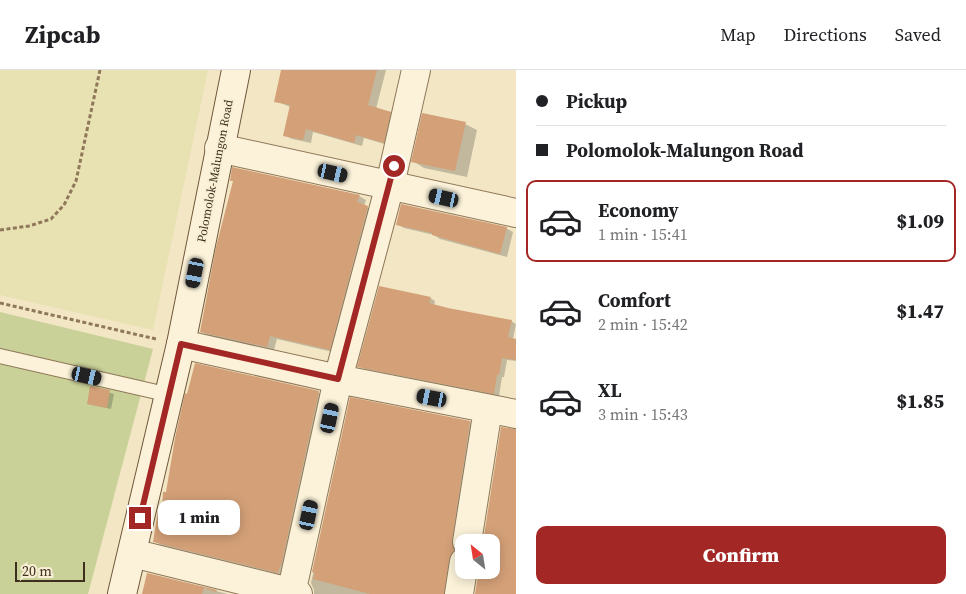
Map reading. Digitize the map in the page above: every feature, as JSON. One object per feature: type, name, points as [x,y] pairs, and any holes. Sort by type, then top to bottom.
[{"type":"street","name":"Polomolok-Malungon Road","points":[[122,594],[170,395],[236,70]]},
{"type":"street","points":[[132,553],[294,594],[338,379],[390,186],[416,70]]},
{"type":"street","points":[[219,148],[516,214]]},
{"type":"street","points":[[181,344],[338,379],[516,414]]},
{"type":"street","points":[[468,534],[488,409]]},
{"type":"street","points":[[458,594],[461,579]]},
{"type":"lane","points":[[0,356],[170,395]]},
{"type":"path","points":[[0,230],[29,226],[51,220],[64,205],[76,181],[100,70]]},
{"type":"path","points":[[0,303],[181,344]]},
{"type":"shaded area","points":[[0,70],[208,70],[153,330],[0,295]]},
{"type":"green space","points":[[0,312],[153,349],[88,594],[0,594]]},
{"type":"building","points":[[281,70],[377,70],[368,105],[391,112],[384,143],[356,135],[354,143],[306,129],[303,140],[283,136],[290,105],[274,102]]},
{"type":"building","points":[[422,113],[466,122],[455,171],[411,162]]},
{"type":"building","points":[[232,167],[360,195],[357,202],[368,206],[330,350],[270,336],[267,347],[200,332],[216,247],[233,181],[230,181]]},
{"type":"building","points":[[401,204],[507,227],[500,254],[432,235],[432,233],[396,225]]},
{"type":"building","points":[[379,286],[431,297],[429,303],[448,308],[512,320],[508,337],[516,339],[516,360],[502,358],[494,394],[357,367]]},
{"type":"building","points":[[195,363],[319,391],[278,573],[153,542],[158,511],[162,512],[163,492],[166,492],[185,393],[187,394]]},
{"type":"building","points":[[90,386],[110,390],[107,408],[87,404]]},
{"type":"building","points":[[350,397],[470,421],[452,540],[454,550],[449,560],[444,594],[370,594],[313,579],[315,573],[312,572]]},
{"type":"building","points":[[501,427],[516,429],[516,594],[475,594],[478,579],[500,579],[500,534],[484,534]]},
{"type":"building","points":[[147,573],[217,590],[216,592],[204,588],[202,594],[142,594]]},
{"type":"route","points":[[140,518],[181,344],[338,379],[394,166]]}]
